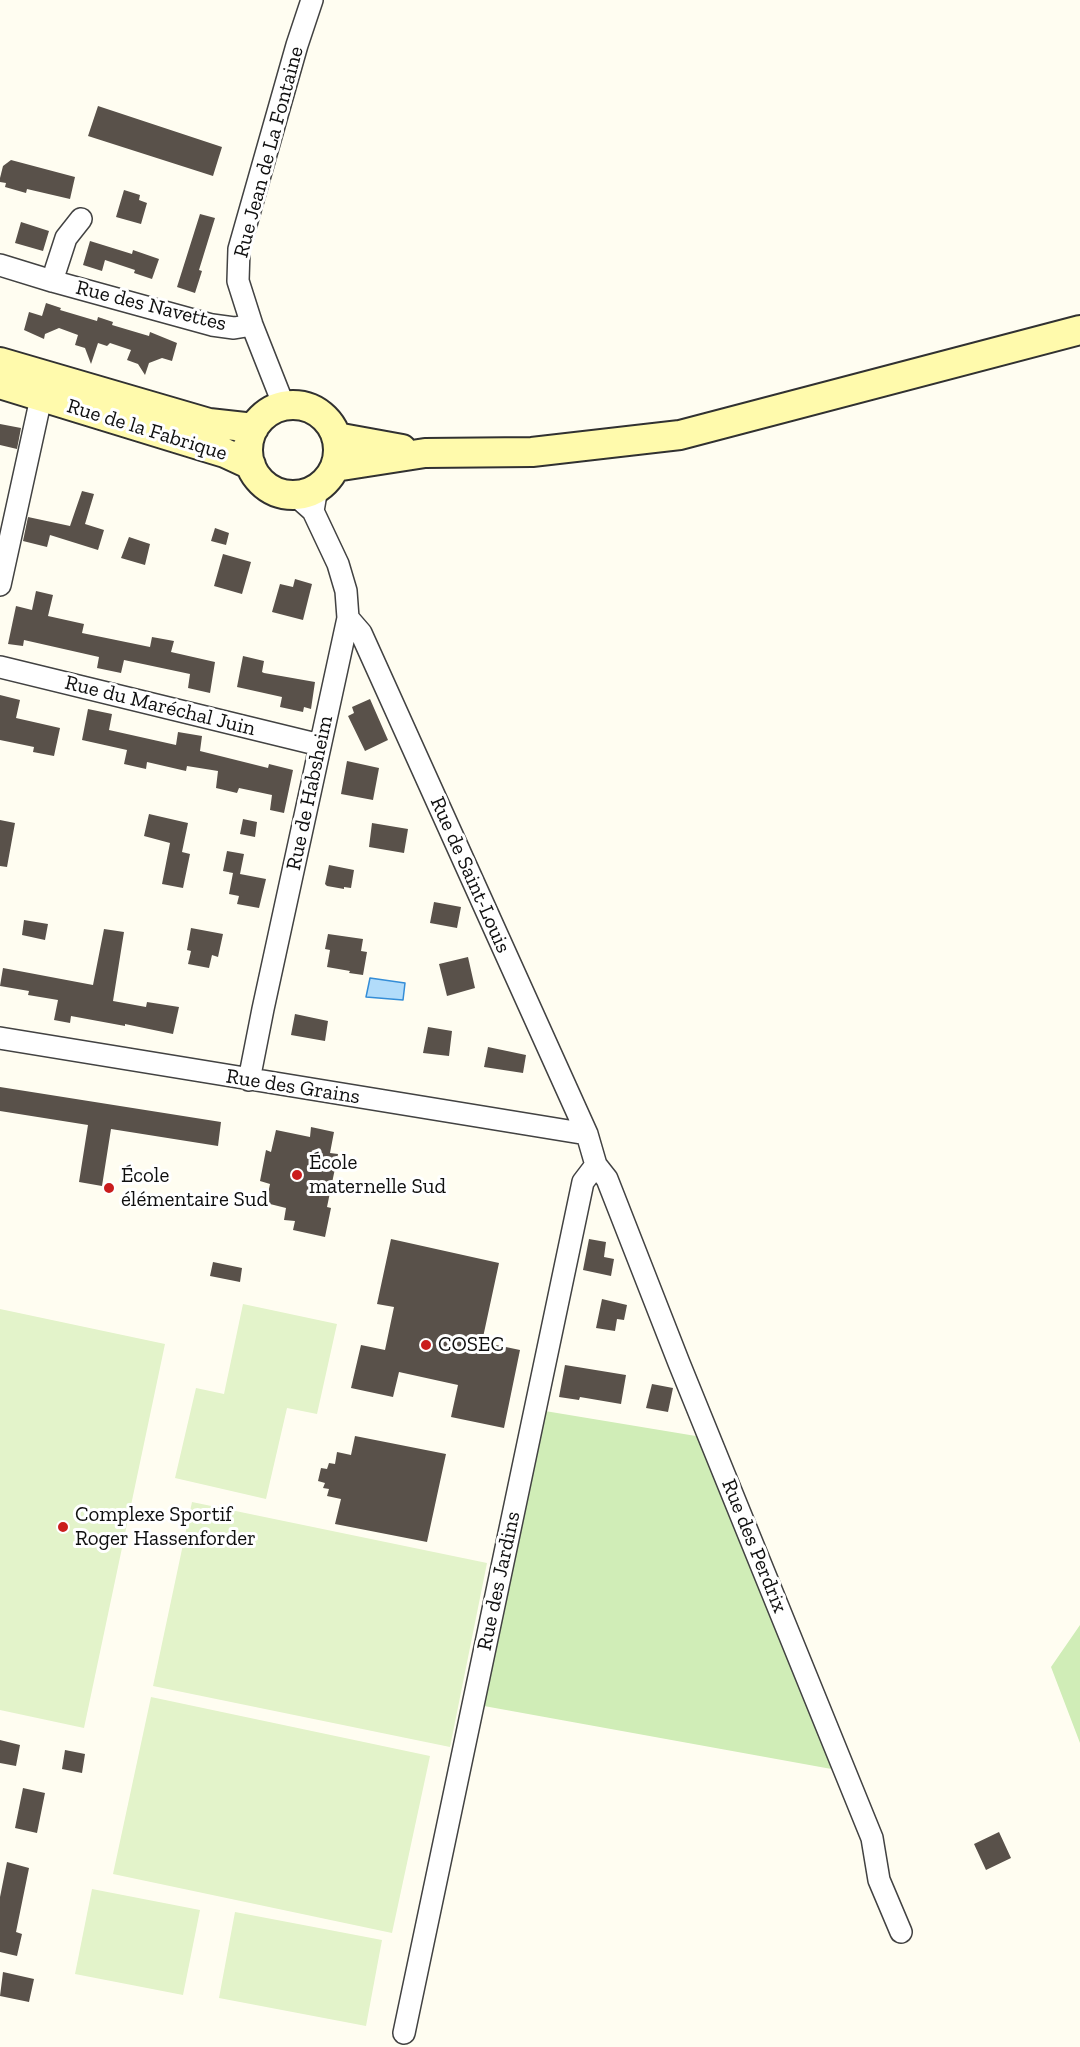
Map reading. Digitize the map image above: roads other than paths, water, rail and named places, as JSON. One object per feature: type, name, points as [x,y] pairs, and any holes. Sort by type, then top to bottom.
[{"type":"main road","points":[[336,437],[425,453],[531,452],[680,435],[1080,330]]},
{"type":"main road","name":"Rue de la Fabrique","points":[[0,362],[44,387],[225,453],[251,465]]},
{"type":"main road","name":"Rue de la Fabrique","points":[[0,384],[44,387],[209,423],[254,429]]},
{"type":"main road","points":[[315,490],[338,452],[336,437],[331,425],[322,415],[310,408],[297,405],[284,406],[266,414],[254,429],[248,447],[251,465],[256,475],[273,490],[284,494],[315,490],[425,453]]},
{"type":"street","name":"Rue Jean de La Fontaine","points":[[284,406],[252,325],[238,281],[239,249],[312,0]]},
{"type":"street","name":"Rue des Navettes","points":[[52,281],[66,238],[81,219]]},
{"type":"street","name":"Rue des Navettes","points":[[0,265],[212,325],[234,328],[252,325]]},
{"type":"street","points":[[1,573],[44,387]]},
{"type":"street","name":"Rue de Habsheim","points":[[249,1080],[348,618],[346,591],[315,490]]},
{"type":"street","name":"Rue de Saint-Louis","points":[[348,618],[361,633],[587,1134]]},
{"type":"street","name":"Rue du Maréchal Juin","points":[[0,667],[320,745]]},
{"type":"street","name":"Rue des Grains","points":[[0,1038],[587,1134]]},
{"type":"street","points":[[587,1134],[596,1165]]},
{"type":"street","name":"Rue des Perdrix","points":[[596,1165],[607,1179],[868,1827],[879,1880],[901,1932]]},
{"type":"street","name":"Rue des Jardins","points":[[404,2032],[583,1182],[596,1165]]},
{"type":"water","points":[[370,978],[405,983],[403,1000],[366,997]]},
{"type":"place","name":"École maternelle Sud","points":[[297,1175]]},
{"type":"place","name":"École élémentaire Sud","points":[[109,1188]]},
{"type":"place","name":"COSEC","points":[[426,1345]]},
{"type":"place","name":"Complexe Sportif Roger Hassenforder","points":[[63,1527]]}]
